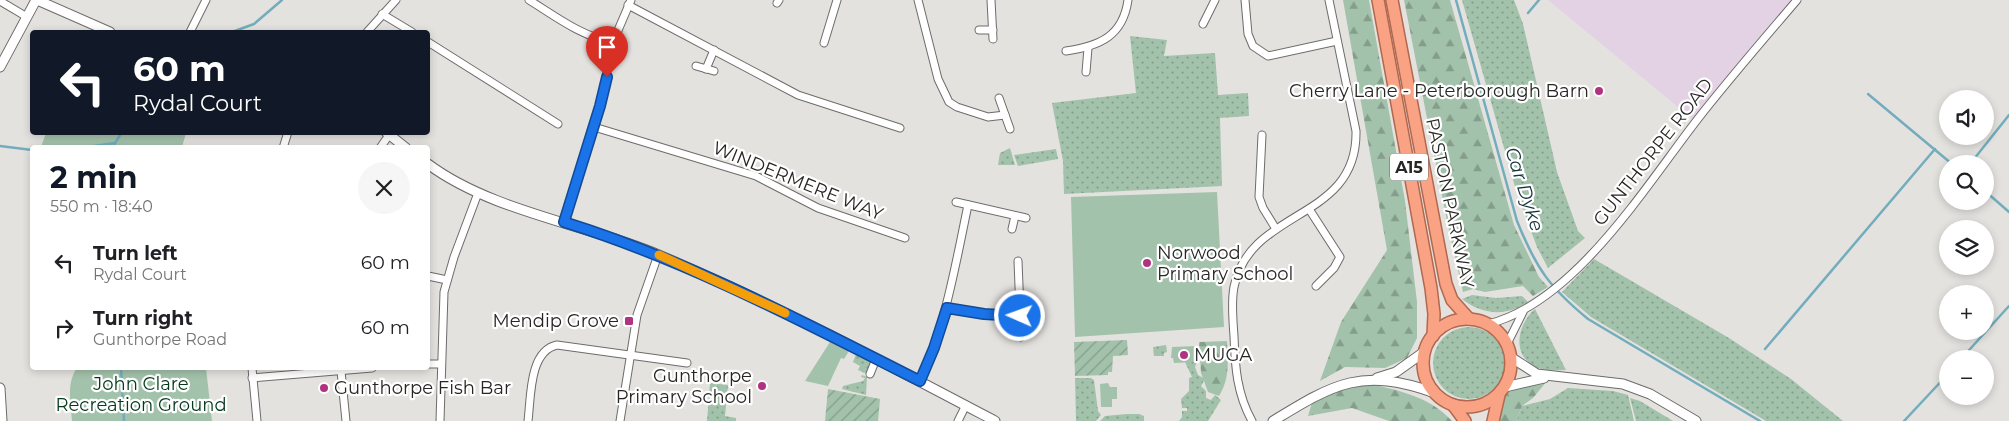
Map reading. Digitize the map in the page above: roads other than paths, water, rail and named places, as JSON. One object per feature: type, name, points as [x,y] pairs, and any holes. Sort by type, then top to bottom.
[{"type":"highway","name":"PASTON PARKWAY","points":[[1378,0],[1431,288],[1434,314],[1433,336]]},
{"type":"highway","name":"PASTON PARKWAY","points":[[1392,0],[1446,284],[1452,300],[1469,319]]},
{"type":"highway","points":[[1465,421],[1453,405],[1435,393],[1424,374],[1424,352],[1433,336],[1452,321],[1469,319],[1488,324],[1498,330],[1508,344],[1512,358],[1511,373],[1502,391],[1493,421]]},
{"type":"highway","points":[[1453,405],[1467,408],[1480,406],[1502,391]]},
{"type":"street","points":[[0,67],[36,0],[105,30]]},
{"type":"street","points":[[191,30],[206,0]]},
{"type":"street","points":[[369,30],[396,0]]},
{"type":"street","points":[[529,0],[577,29],[602,41],[613,42]]},
{"type":"street","points":[[824,43],[837,0]]},
{"type":"street","points":[[920,0],[938,78],[949,102],[957,107],[988,117],[1005,115]]},
{"type":"street","points":[[991,0],[994,39]]},
{"type":"street","points":[[1066,51],[1088,48],[1117,32],[1126,15],[1128,0]]},
{"type":"street","points":[[1203,24],[1215,0]]},
{"type":"street","points":[[1245,0],[1248,34],[1252,46],[1268,56],[1338,41]]},
{"type":"street","points":[[1252,421],[1243,405],[1236,369],[1234,288],[1244,261],[1252,248],[1276,229],[1326,199],[1342,182],[1349,169],[1357,143],[1329,0]]},
{"type":"street","name":"GUNTHORPE ROAD","points":[[1488,324],[1523,312],[1545,297],[1592,254],[1697,120],[1797,0]]},
{"type":"street","points":[[0,1],[27,16]]},
{"type":"street","points":[[564,222],[600,106],[613,42],[630,2],[798,95],[900,128]]},
{"type":"street","points":[[382,14],[409,30]]},
{"type":"street","points":[[979,30],[993,30]]},
{"type":"street","points":[[430,43],[558,124]]},
{"type":"street","points":[[1086,72],[1088,48]]},
{"type":"street","points":[[706,68],[714,50]]},
{"type":"street","points":[[696,66],[714,71]]},
{"type":"street","points":[[999,98],[1010,130]]},
{"type":"street","name":"WINDERMERE WAY","points":[[594,127],[749,174],[818,208],[905,238]]},
{"type":"street","points":[[389,135],[402,145]]},
{"type":"street","points":[[1262,135],[1259,197],[1276,229]]},
{"type":"street","points":[[430,165],[478,193],[658,255],[771,306],[995,421]]},
{"type":"street","points":[[440,421],[442,306],[447,280],[478,193]]},
{"type":"street","points":[[956,202],[1026,218]]},
{"type":"street","points":[[920,381],[934,348],[947,308],[968,205]]},
{"type":"street","points":[[1309,209],[1340,257],[1334,268],[1316,286]]},
{"type":"street","points":[[1012,229],[1015,216]]},
{"type":"street","points":[[620,421],[637,315],[658,255]]},
{"type":"street","points":[[1018,261],[1021,337]]},
{"type":"street","points":[[430,276],[447,280]]},
{"type":"street","points":[[947,308],[984,314],[1020,316]]},
{"type":"street","points":[[1508,344],[1523,312]]},
{"type":"street","points":[[528,421],[537,361],[545,349],[558,345],[687,363]]},
{"type":"street","points":[[1370,380],[1396,372],[1424,352]]},
{"type":"street","points":[[1512,358],[1537,374],[1623,384],[1650,394],[1696,421]]},
{"type":"street","points":[[870,374],[876,359]]},
{"type":"street","points":[[430,364],[440,364]]},
{"type":"street","points":[[252,370],[257,421]]},
{"type":"street","points":[[252,378],[351,370]]},
{"type":"street","points":[[341,371],[346,421]]},
{"type":"street","points":[[1502,391],[1552,377]]},
{"type":"street","points":[[1273,421],[1329,388],[1348,382],[1370,380],[1407,384],[1435,393]]},
{"type":"street","points":[[0,388],[2,421]]},
{"type":"street","points":[[958,421],[966,405]]},
{"type":"waterway","points":[[238,30],[254,24],[282,0]]},
{"type":"waterway","name":"Car Dyke","points":[[1456,0],[1517,221],[1531,252],[1545,276],[1563,297],[1588,319],[1760,421]]},
{"type":"waterway","points":[[1528,13],[1539,0]]},
{"type":"waterway","points":[[1868,94],[1941,155]]},
{"type":"waterway","points":[[1977,155],[2009,115]]},
{"type":"waterway","points":[[114,145],[120,135]]},
{"type":"waterway","points":[[101,145],[115,143]]},
{"type":"waterway","points":[[0,146],[30,150]]},
{"type":"waterway","points":[[1765,349],[1935,149]]},
{"type":"waterway","points":[[1994,199],[2009,212]]},
{"type":"waterway","points":[[1969,350],[2009,306]]},
{"type":"waterway","points":[[121,370],[124,421]]},
{"type":"waterway","points":[[1904,421],[1939,384]]},
{"type":"place","name":"Cherry Lane - Peterborough Barn","points":[[1599,91]]},
{"type":"place","name":"Norwood Primary School","points":[[1147,263]]},
{"type":"place","name":"Mendip Grove","points":[[629,321]]},
{"type":"place","name":"MUGA","points":[[1184,355]]},
{"type":"place","name":"Gunthorpe Primary School","points":[[762,386]]},
{"type":"place","name":"Gunthorpe Fish Bar","points":[[324,388]]},
{"type":"park label","name":"John Clare Recreation Ground","points":[[141,394]]}]
